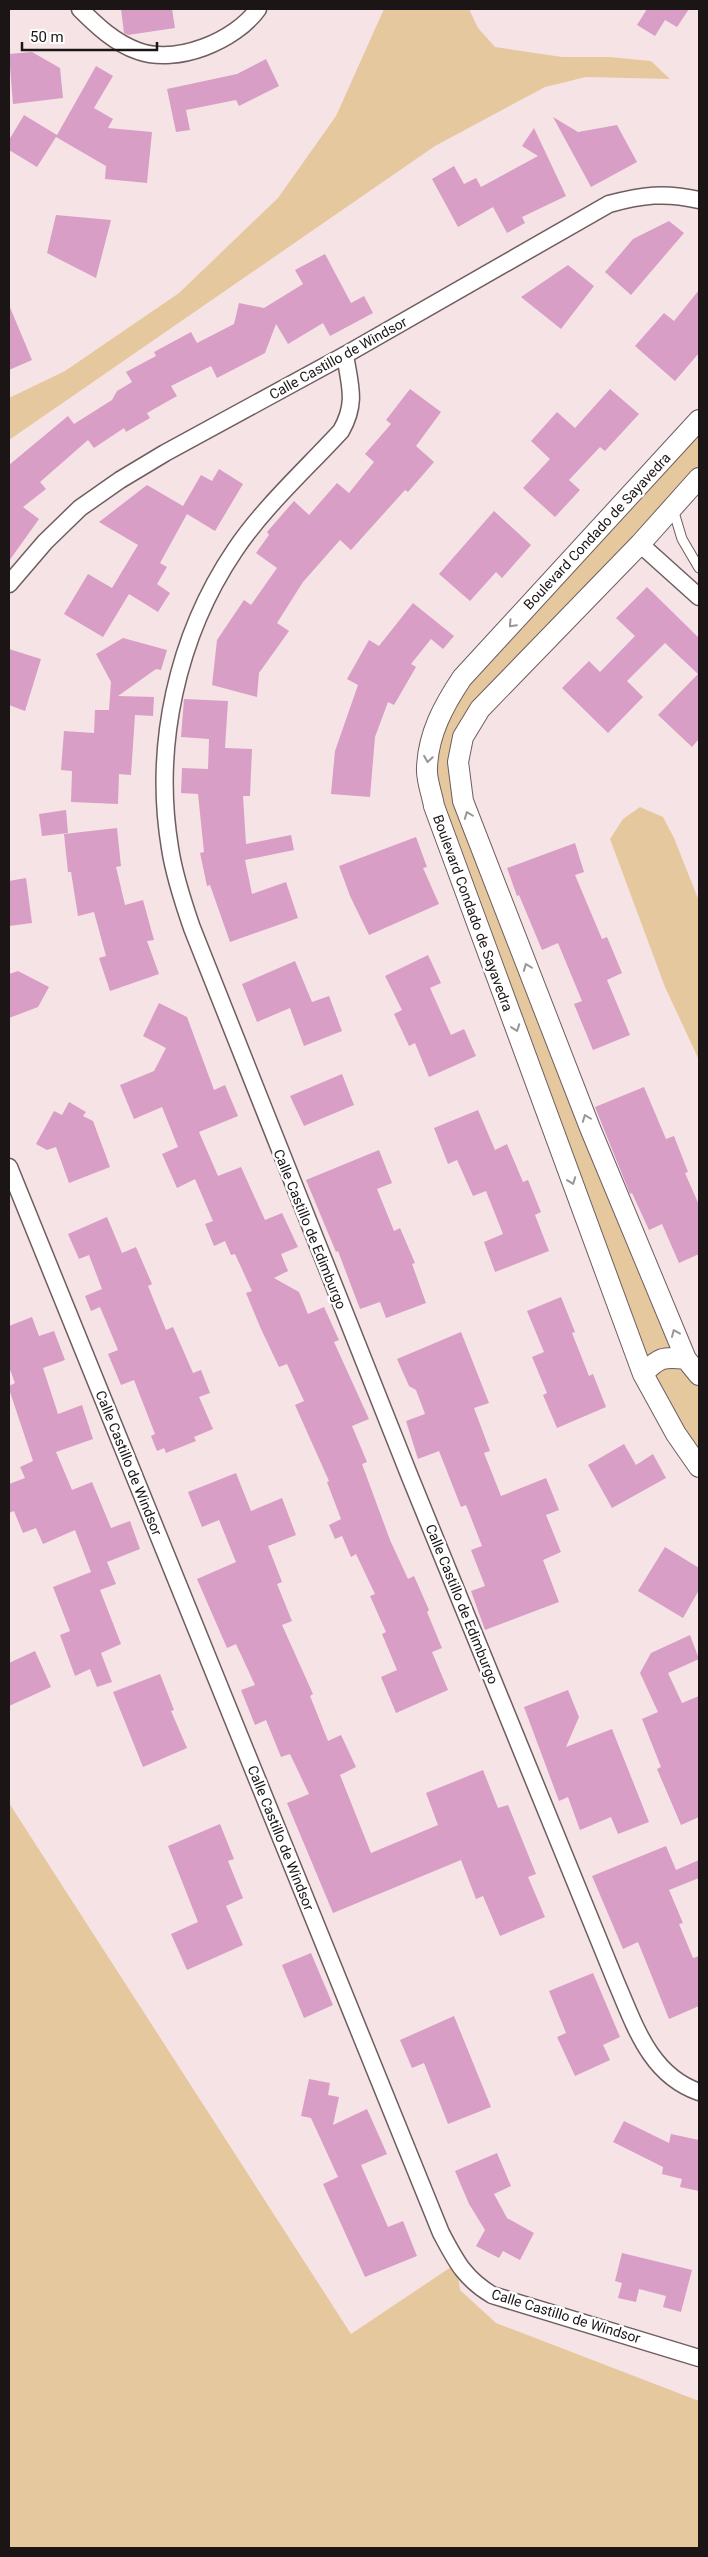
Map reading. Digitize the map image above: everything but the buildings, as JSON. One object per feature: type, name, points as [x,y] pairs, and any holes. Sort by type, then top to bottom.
[{"type":"street","points":[[80,9],[118,42],[139,51],[156,55],[183,52],[214,42],[237,29],[258,9]]},
{"type":"street","name":"Calle Castillo de Windsor","points":[[9,584],[45,542],[80,508],[120,480],[165,453],[345,355],[609,204],[640,196],[676,195],[699,200]]},
{"type":"street","name":"Calle Castillo de Edimburgo","points":[[345,355],[353,401],[349,417],[341,431],[253,526],[235,550],[219,577],[188,645],[169,717],[165,795],[170,848],[177,882],[195,937],[406,1468],[616,1982],[650,2056],[670,2077],[699,2092]]},
{"type":"street","name":"Boulevard Condado de Sayavedra","points":[[699,420],[462,678],[443,707],[431,738],[426,769],[434,806],[642,1374],[676,1434],[699,1467]]},
{"type":"street","name":"Boulevard Condado de Sayavedra","points":[[699,478],[640,544],[480,710],[463,738],[458,762],[463,801],[590,1128],[686,1358],[699,1375]]},
{"type":"street","points":[[640,544],[699,597]]},
{"type":"street","name":"Calle Castillo de Windsor","points":[[9,1167],[437,2224],[458,2263],[474,2284],[492,2295],[681,2350],[699,2358]]},
{"type":"street","points":[[642,1374],[654,1362],[668,1356],[686,1358]]},
{"type":"lane","points":[[672,508],[682,540],[699,568]]},
{"type":"shaded area","points":[[384,9],[469,9],[478,28],[495,47],[562,57],[609,57],[651,61],[670,79],[586,77],[545,87],[435,146],[9,440],[9,398],[65,371],[179,293],[278,198],[336,116]]},
{"type":"shaded area","points":[[699,420],[699,479],[463,737],[463,801],[699,1375],[699,1467],[676,1434],[434,806],[431,738],[443,707]]},
{"type":"shaded area","points":[[640,807],[663,817],[674,838],[699,901],[699,1060],[665,987],[610,839],[623,819]]},
{"type":"shaded area","points":[[9,1803],[351,2334],[457,2263],[460,2290],[496,2323],[699,2401],[699,2548],[9,2548]]}]
